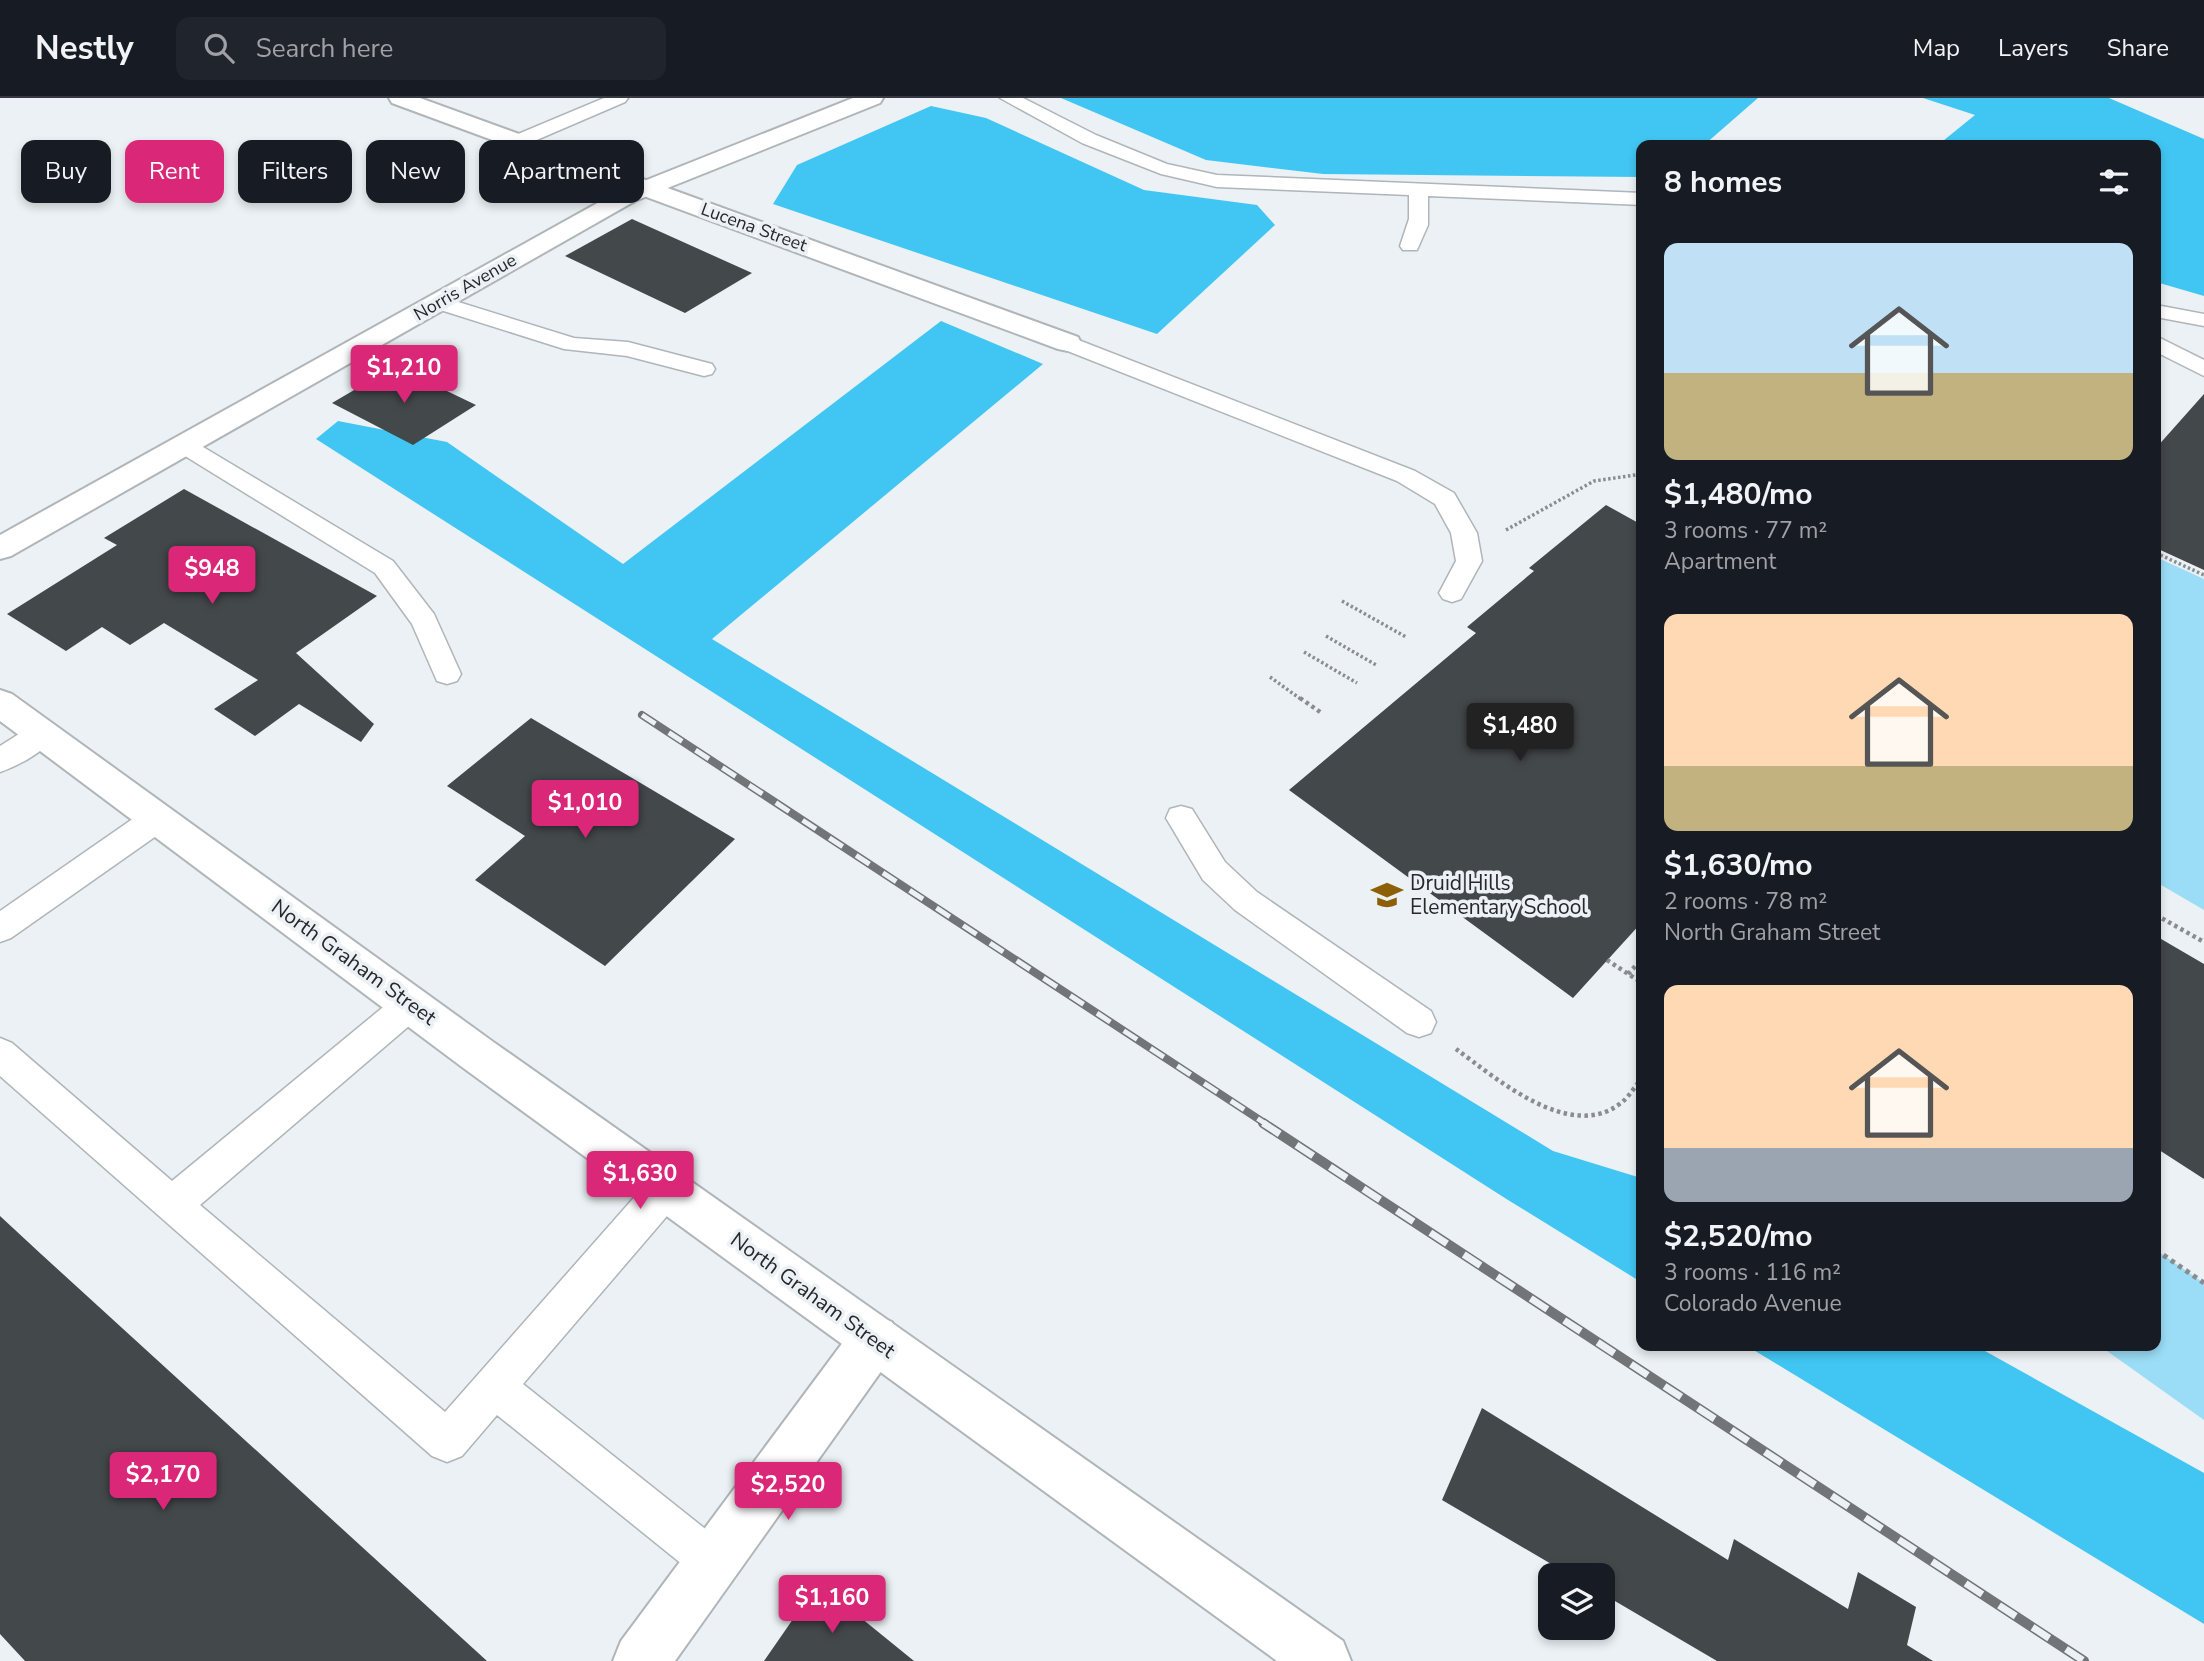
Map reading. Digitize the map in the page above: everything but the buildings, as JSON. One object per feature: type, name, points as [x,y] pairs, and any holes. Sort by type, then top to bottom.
[{"type":"street","name":"Lucena Street","points":[[400,98],[515,140]]},
{"type":"street","name":"Norris Avenue","points":[[0,549],[647,188],[872,98]]},
{"type":"street","name":"Lucena Street","points":[[644,187],[1068,343]]},
{"type":"street","name":"North Graham Street","points":[[0,703],[666,1189],[1323,1661]]},
{"type":"street","points":[[641,1661],[875,1339]]},
{"type":"lane","points":[[520,140],[619,98]]},
{"type":"lane","points":[[1009,98],[1089,139],[1161,168],[1217,181],[1636,198]]},
{"type":"lane","points":[[1410,246],[1418,229],[1421,213],[1418,190]]},
{"type":"lane","points":[[439,302],[572,344],[628,349],[704,369]]},
{"type":"lane","points":[[2161,312],[2204,320]]},
{"type":"lane","points":[[1068,343],[1406,476],[1445,499],[1464,533],[1469,561],[1452,593]]},
{"type":"lane","points":[[2161,346],[2204,369]]},
{"type":"lane","points":[[185,446],[384,567],[424,621],[447,674]]},
{"type":"lane","points":[[0,761],[43,733]]},
{"type":"lane","points":[[0,928],[158,818]]},
{"type":"lane","points":[[1181,818],[1214,871],[1247,901],[1419,1022]]},
{"type":"lane","points":[[172,1205],[411,1004]]},
{"type":"lane","points":[[0,1054],[447,1441],[666,1189]]},
{"type":"lane","points":[[494,1387],[713,1562]]},
{"type":"path","points":[[1499,534],[1594,481],[1636,475]]},
{"type":"path","points":[[2161,554],[2204,575]]},
{"type":"path","points":[[1342,601],[1406,637]]},
{"type":"path","points":[[1326,636],[1376,664]]},
{"type":"path","points":[[1304,652],[1357,682]]},
{"type":"path","points":[[1270,677],[1323,714]]},
{"type":"path","points":[[2161,918],[2204,942]]},
{"type":"path","points":[[1607,960],[1636,979]]},
{"type":"path","points":[[1628,974],[1636,965]]},
{"type":"path","points":[[1419,1022],[1511,1089],[1552,1111],[1587,1117],[1620,1104],[1636,1084]]},
{"type":"path","points":[[2161,1253],[2204,1283]]},
{"type":"shaded area","points":[[1061,98],[1758,98],[1710,140],[1636,140],[1636,177],[1323,174],[1206,160]]},
{"type":"shaded area","points":[[1923,98],[2109,98],[2204,139],[2204,296],[2161,283],[2161,140],[1944,140],[1975,115]]},
{"type":"shaded area","points":[[931,106],[986,118],[1144,190],[1257,205],[1275,225],[1157,334],[773,204],[797,165]]},
{"type":"shaded area","points":[[941,321],[1043,364],[712,639],[1553,1151],[1636,1176],[1636,1279],[1508,1200],[316,439],[338,421],[447,442],[623,564]]},
{"type":"shaded area","points":[[2161,559],[2204,579],[2204,910],[2161,885]]},
{"type":"shaded area","points":[[2161,1253],[2204,1283],[2204,1420],[2107,1351],[2161,1351]]},
{"type":"shaded area","points":[[1755,1351],[1985,1351],[2204,1473],[2204,1624]]},
{"type":"railway","points":[[642,715],[1266,1124]]},
{"type":"railway","points":[[1263,1123],[2084,1661]]},
{"type":"place","name":"Druid Hills Elementary School","points":[[1387,895]]}]
